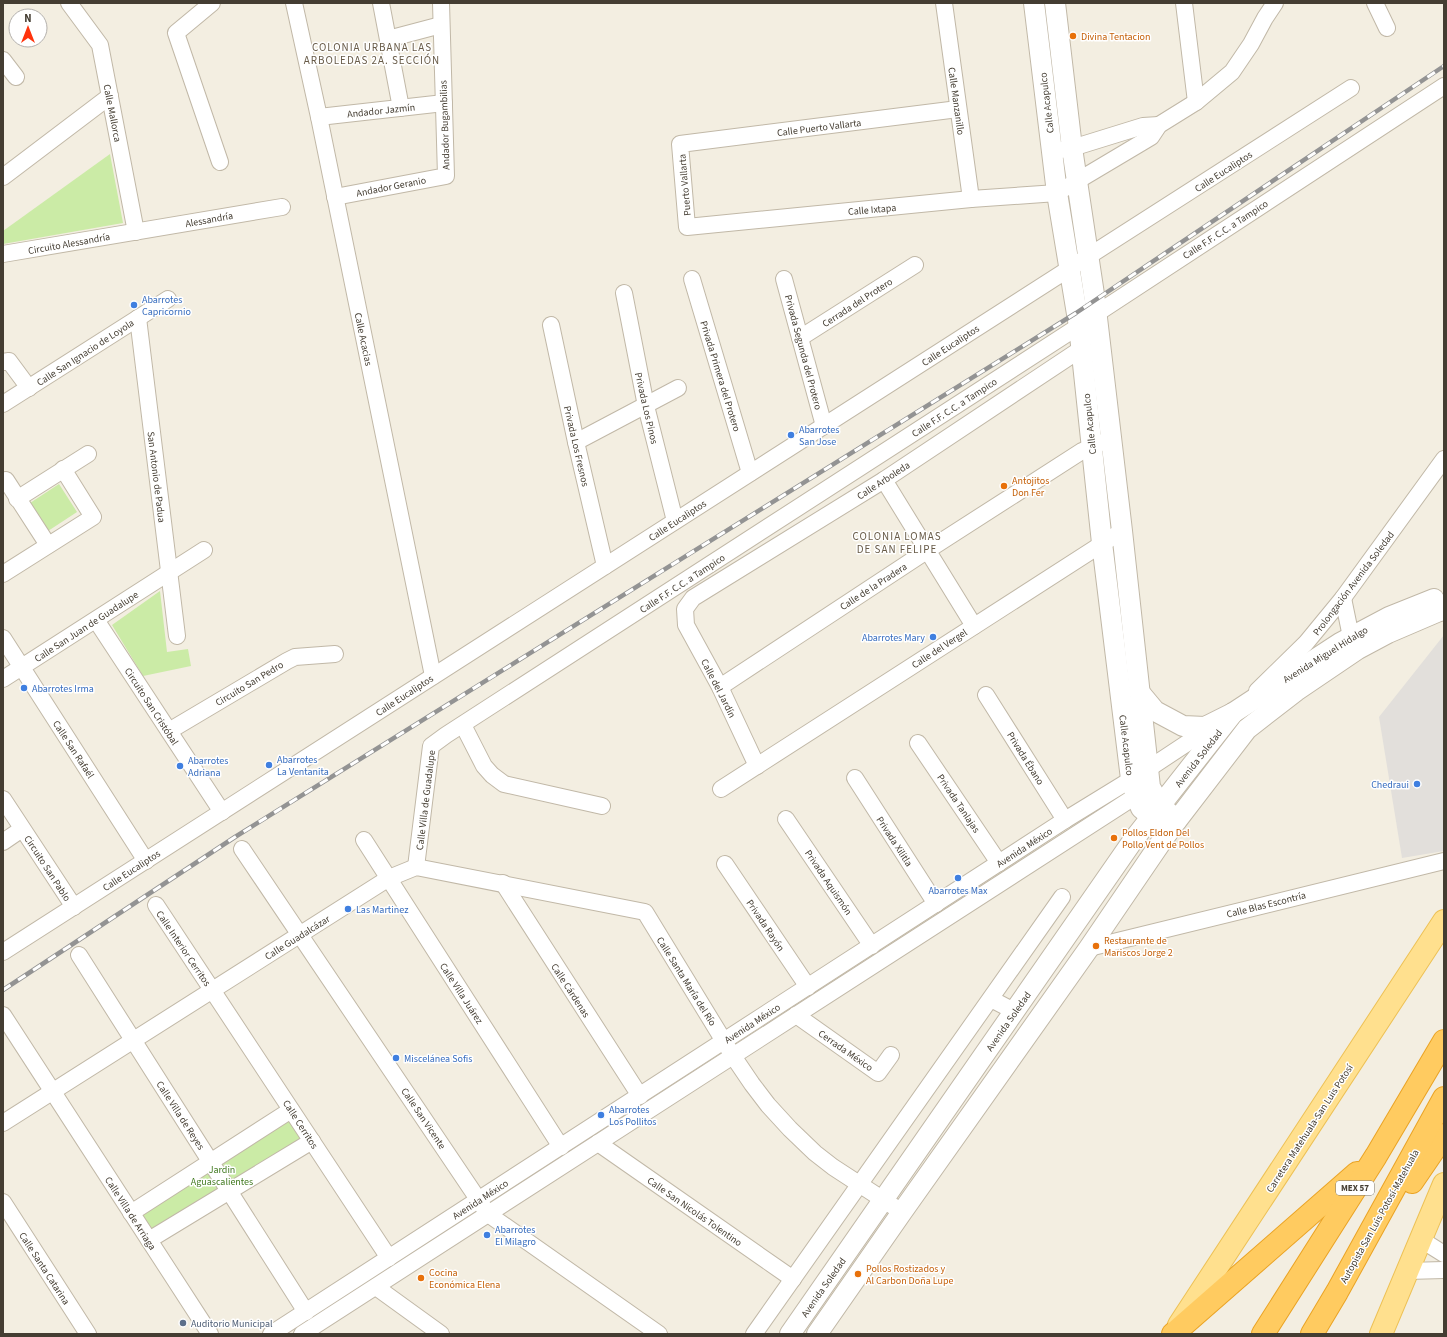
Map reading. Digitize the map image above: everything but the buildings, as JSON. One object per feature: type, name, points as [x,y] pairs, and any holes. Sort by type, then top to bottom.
[{"type":"highway","name":"MEX 57","points":[[1263,1334],[1376,1156],[1444,1041]]},
{"type":"highway","name":"Autopista San Luis Potosí-Matehuala","points":[[1312,1334],[1337,1292],[1444,1098]]},
{"type":"highway","points":[[1337,1292],[1444,1135]]},
{"type":"highway","points":[[1173,1334],[1376,1156]]},
{"type":"main road","name":"Carretera Matehuala-San Luis Potosí","points":[[1173,1334],[1444,921]]},
{"type":"main road","points":[[1381,1334],[1444,1184]]},
{"type":"street","name":"Calle Mallorca","points":[[69,3],[100,45],[136,232]]},
{"type":"street","points":[[212,3],[176,33],[220,162]]},
{"type":"street","name":"Calle Acacias","points":[[294,3],[319,117],[433,676]]},
{"type":"street","points":[[380,3],[401,108]]},
{"type":"street","name":"Andador Bugambilias","points":[[441,3],[446,176]]},
{"type":"street","name":"Calle Manzanillo","points":[[944,3],[970,194]]},
{"type":"street","name":"Calle Acapulco","points":[[1034,3],[1056,187],[1068,269],[1079,326],[1102,543],[1141,783]]},
{"type":"street","name":"Calle Acapulco","points":[[1055,3],[1076,180],[1096,314],[1140,693],[1141,808],[1156,811],[1172,826]]},
{"type":"street","points":[[1184,3],[1196,102]]},
{"type":"street","points":[[1056,187],[1076,180],[1124,154],[1151,137],[1159,125],[1196,102],[1232,72],[1251,44],[1275,3]]},
{"type":"street","points":[[1375,3],[1387,28]]},
{"type":"street","points":[[388,39],[442,25]]},
{"type":"street","points":[[3,60],[16,77]]},
{"type":"street","name":"Calle F.F. C.C. a Tampico","points":[[463,725],[1079,326],[1444,86]]},
{"type":"street","name":"Calle Eucaliptos","points":[[3,952],[1068,269],[1088,258],[1351,88]]},
{"type":"street","points":[[3,177],[110,96]]},
{"type":"street","name":"Andador Jazmín","points":[[319,117],[444,103]]},
{"type":"street","name":"Calle Puerto Vallarta","points":[[680,144],[958,109]]},
{"type":"street","points":[[1052,151],[1072,148],[1143,126],[1159,125]]},
{"type":"street","points":[[1113,136],[1124,154]]},
{"type":"street","name":"Puerto Vallarta","points":[[680,144],[687,227]]},
{"type":"street","name":"Andador Geranio","points":[[335,197],[446,176]]},
{"type":"street","name":"Calle Ixtapa","points":[[687,227],[970,194],[1056,187]]},
{"type":"street","name":"Alessandría","points":[[136,232],[282,207]]},
{"type":"street","name":"Circuito Alessandría","points":[[3,254],[136,232]]},
{"type":"street","name":"Cerrada del Protero","points":[[800,338],[915,265]]},
{"type":"street","name":"Privada Segunda del Protero","points":[[784,279],[824,426]]},
{"type":"street","name":"Privada Primera del Protero","points":[[692,280],[750,473]]},
{"type":"street","name":"Privada Los Pinos","points":[[624,293],[646,406],[675,521]]},
{"type":"street","name":"Calle San Ignacio de Loyola","points":[[3,404],[168,299]]},
{"type":"street","name":"San Antonio de Padua","points":[[138,318],[177,636]]},
{"type":"street","name":"Privada Los Fresnos","points":[[551,325],[605,566]]},
{"type":"street","name":"Calle Arboleda","points":[[685,609],[693,598],[884,480],[1081,349]]},
{"type":"street","points":[[3,362],[9,361],[29,388]]},
{"type":"street","points":[[576,442],[678,388]]},
{"type":"street","name":"Calle de la Pradera","points":[[720,687],[1082,451],[1111,438]]},
{"type":"street","points":[[17,499],[88,454]]},
{"type":"street","name":"Prolongación Avenida Soledad","points":[[1233,713],[1306,643],[1343,598],[1444,459]]},
{"type":"street","points":[[3,574],[93,517],[63,469]]},
{"type":"street","points":[[6,480],[48,546]]},
{"type":"street","points":[[884,480],[974,626]]},
{"type":"street","name":"Calle del Vergel","points":[[721,789],[1122,530]]},
{"type":"street","name":"Calle San Juan de Guadalupe","points":[[3,680],[204,550]]},
{"type":"street","name":"Avenida Miguel Hidalgo","points":[[1233,713],[1340,643],[1389,616],[1444,596]]},
{"type":"street","points":[[1343,598],[1351,637]]},
{"type":"street","name":"Calle del Jardín","points":[[685,609],[686,625],[720,687],[757,766]]},
{"type":"street","name":"Avenida Miguel Hidalgo","points":[[1247,730],[1296,691],[1358,649],[1388,633],[1444,610]]},
{"type":"street","name":"Circuito San Cristóbal","points":[[96,620],[222,812]]},
{"type":"street","name":"Calle San Rafaél","points":[[3,638],[146,861]]},
{"type":"street","name":"Circuito San Pedro","points":[[169,731],[295,657],[335,654]]},
{"type":"street","points":[[1140,693],[1155,711],[1183,726],[1205,727],[1233,713]]},
{"type":"street","name":"Privada Ébano","points":[[986,695],[1065,820]]},
{"type":"street","name":"Avenida México","points":[[302,1334],[796,1015],[1141,783],[1233,713]]},
{"type":"street","name":"Avenida Soledad","points":[[790,1334],[1134,839],[1233,713]]},
{"type":"street","points":[[463,725],[484,766],[492,775],[504,784],[602,806]]},
{"type":"street","name":"Calle Villa de Guadalupe","points":[[416,867],[431,746],[463,725]]},
{"type":"street","name":"Avenida Soledad","points":[[819,1333],[902,1212],[1089,948],[1172,826],[1247,730]]},
{"type":"street","name":"Privada Tanlajas","points":[[918,743],[999,863]]},
{"type":"street","name":"Privada Xilitla","points":[[855,778],[936,904]]},
{"type":"street","name":"Avenida México","points":[[271,1334],[1065,820],[1141,783]]},
{"type":"street","name":"Circuito San Pablo","points":[[3,799],[74,907]]},
{"type":"street","name":"Privada Aquismón","points":[[786,819],[872,946]]},
{"type":"street","name":"Circuito San Pablo","points":[[3,842],[22,829]]},
{"type":"street","name":"Calle Villa Juárez","points":[[364,840],[561,1147]]},
{"type":"street","name":"Calle San Vicente","points":[[242,849],[488,1214],[659,1334]]},
{"type":"street","name":"Calle Blas Escontría","points":[[1089,948],[1444,861]]},
{"type":"street","name":"Privada Rayón","points":[[725,864],[808,987]]},
{"type":"street","points":[[416,867],[503,883]]},
{"type":"street","name":"Calle Guadalcázar","points":[[3,1123],[388,878],[416,867]]},
{"type":"street","name":"Calle Santa María del Río","points":[[503,883],[645,912],[733,1056],[768,1105],[790,1129],[827,1162],[902,1212]]},
{"type":"street","name":"Calle Cárdenas","points":[[503,883],[640,1096]]},
{"type":"street","points":[[754,1334],[1062,897]]},
{"type":"street","name":"Calle Interior Cerritos","points":[[156,905],[212,990]]},
{"type":"street","name":"Calle Villa de Reyes","points":[[79,955],[306,1312]]},
{"type":"street","name":"Calle Cerritos","points":[[212,990],[389,1258]]},
{"type":"street","points":[[991,999],[1014,1011]]},
{"type":"street","name":"Calle Villa de Arriaga","points":[[3,1015],[210,1334]]},
{"type":"street","name":"Cerrada México","points":[[796,1015],[878,1073],[890,1055]]},
{"type":"street","points":[[131,1213],[292,1110]]},
{"type":"street","points":[[149,1240],[312,1141]]},
{"type":"street","name":"Calle San Nicolás Tolentino","points":[[598,1143],[793,1279]]},
{"type":"street","name":"Calle Santa Catarina","points":[[3,1202],[88,1334]]},
{"type":"street","points":[[1420,1239],[1444,1254]]},
{"type":"street","points":[[1407,1271],[1444,1270]]},
{"type":"street","points":[[376,1287],[441,1334]]},
{"type":"green space","points":[[110,154],[123,223],[3,244],[3,231]]},
{"type":"green space","points":[[59,484],[77,512],[48,531],[30,503]]},
{"type":"green space","points":[[160,591],[167,652],[188,649],[191,666],[143,676],[112,625]]},
{"type":"green space","name":"Jardin Aguascalientes","points":[[290,1114],[306,1140],[154,1235],[138,1210]]},
{"type":"shaded area","name":"Chedraui","points":[[1444,635],[1444,851],[1402,858],[1379,717]]},
{"type":"railway","points":[[3,990],[235,837],[1076,313],[1444,66]]},
{"type":"place","name":"Divina Tentacion","points":[[1073,36]]},
{"type":"place","name":"Abarrotes Capricornio","points":[[134,305]]},
{"type":"place","name":"Abarrotes San Jose","points":[[791,435]]},
{"type":"place","name":"Antojitos Don Fer","points":[[1004,486]]},
{"type":"place","name":"Abarrotes Mary","points":[[933,637]]},
{"type":"place","name":"Abarrotes Irma","points":[[24,688]]},
{"type":"place","name":"Abarrotes La Ventanita","points":[[269,765]]},
{"type":"place","name":"Abarrotes Adriana","points":[[180,766]]},
{"type":"place","name":"Chedraui","points":[[1417,784]]},
{"type":"place","name":"Pollos Eldon Del Pollo Vent de Pollos","points":[[1114,838]]},
{"type":"place","name":"Abarrotes Max","points":[[958,878]]},
{"type":"place","name":"Las Martinez","points":[[348,909]]},
{"type":"place","name":"Restaurante de Mariscos Jorge 2","points":[[1096,946]]},
{"type":"place","name":"Miscelánea Sofis","points":[[396,1058]]},
{"type":"place","name":"Abarrotes Los Pollitos","points":[[601,1115]]},
{"type":"place","name":"Abarrotes El Milagro","points":[[487,1235]]},
{"type":"place","name":"Pollos Rostizados y Al Carbon Doña Lupe","points":[[858,1274]]},
{"type":"place","name":"Cocina Económica Elena","points":[[421,1278]]},
{"type":"place","name":"Auditorio Municipal","points":[[183,1323]]},
{"type":"district","name":"COLONIA URBANA LAS ARBOLEDAS 2A. SECCIÓN","points":[[372,53]]},
{"type":"district","name":"COLONIA LOMAS DE SAN FELIPE","points":[[897,542]]}]
